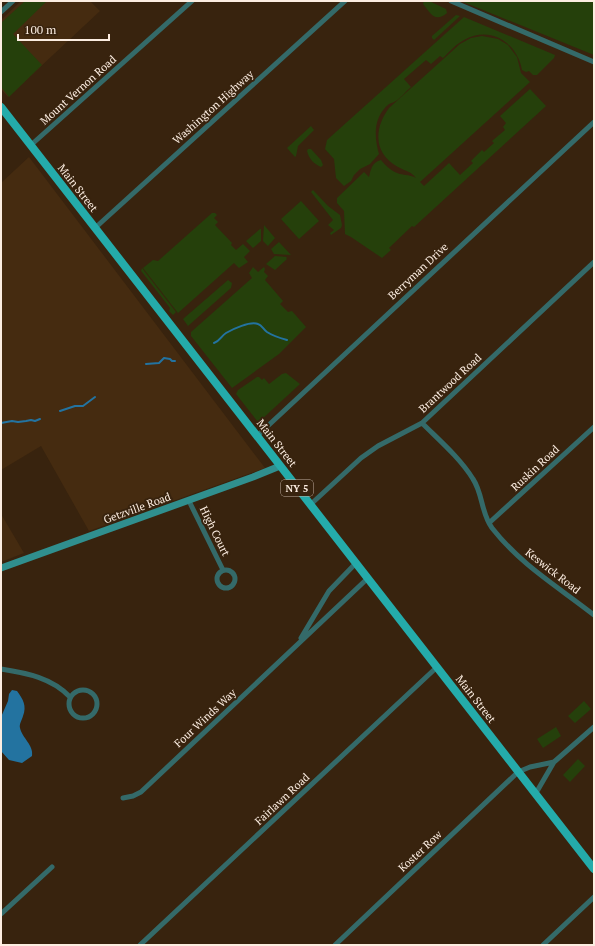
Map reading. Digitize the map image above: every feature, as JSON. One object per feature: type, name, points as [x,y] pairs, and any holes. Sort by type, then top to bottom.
[{"type":"main road","name":"Main Street","points":[[1,107],[594,869]]},
{"type":"street","points":[[1,12],[13,1]]},
{"type":"street","name":"Mount Vernon Road","points":[[31,145],[192,1]]},
{"type":"street","name":"Washington Highway","points":[[95,228],[345,1]]},
{"type":"street","points":[[451,1],[594,62]]},
{"type":"street","name":"Berryman Drive","points":[[257,436],[594,122]]},
{"type":"street","name":"Brantwood Road","points":[[310,504],[361,458],[378,446],[422,423],[594,262]]},
{"type":"street","name":"Keswick Road","points":[[422,423],[464,466],[474,480],[478,488],[483,510],[489,523],[505,543],[522,561],[538,574],[594,615]]},
{"type":"street","name":"Ruskin Road","points":[[489,523],[594,427]]},
{"type":"street","name":"Getzville Road","points":[[1,568],[189,501],[280,466]]},
{"type":"street","name":"High Court","points":[[189,501],[223,570]]},
{"type":"street","name":"Four Winds Way","points":[[297,645],[329,591],[356,563]]},
{"type":"street","name":"Four Winds Way","points":[[123,798],[133,796],[141,792],[368,578]]},
{"type":"street","name":"Fairlawn Road","points":[[140,945],[437,667]]},
{"type":"street","points":[[1,669],[33,674],[62,689],[70,697]]},
{"type":"street","points":[[82,690],[91,692],[98,704],[95,713],[87,718],[77,718],[70,711],[70,697],[73,693],[82,690]]},
{"type":"street","points":[[536,793],[554,762],[594,727]]},
{"type":"street","points":[[518,772],[530,767],[554,762]]},
{"type":"street","name":"Koster Row","points":[[335,945],[518,772]]},
{"type":"street","points":[[1,914],[52,867]]},
{"type":"street","points":[[543,945],[594,897]]},
{"type":"shaded area","points":[[21,1],[90,1],[100,11],[8,97],[1,89],[1,20]]},
{"type":"shaded area","points":[[29,157],[265,468],[89,531],[41,446],[1,470],[1,183]]},
{"type":"shaded area","points":[[1,514],[24,553],[1,562]]},
{"type":"green space","points":[[25,1],[47,1],[13,34],[42,65],[9,97],[1,87],[1,23]]},
{"type":"green space","points":[[424,1],[429,1],[446,9],[447,13],[439,17],[434,16],[423,4]]},
{"type":"green space","points":[[461,1],[594,1],[594,55]]},
{"type":"green space","points":[[456,15],[460,16],[434,40],[432,36]]},
{"type":"green space","points":[[464,17],[555,55],[554,58],[537,75],[533,75],[529,71],[526,72],[522,70],[519,60],[508,44],[501,39],[483,34],[464,40],[455,46],[443,58],[440,56],[431,64],[426,60],[404,79],[411,87],[384,109],[377,121],[376,141],[379,154],[370,164],[360,169],[351,181],[344,186],[336,178],[334,159],[325,149],[327,140]]},
{"type":"green space","points":[[482,36],[498,39],[508,45],[517,57],[521,73],[530,82],[420,182],[424,186],[449,163],[460,175],[473,163],[471,161],[482,150],[484,152],[494,143],[492,141],[505,130],[503,127],[506,123],[500,116],[530,89],[546,106],[414,227],[412,226],[389,248],[391,250],[382,258],[345,234],[344,211],[337,203],[337,198],[364,172],[369,177],[374,164],[381,160],[394,172],[416,178],[410,172],[390,162],[380,148],[378,140],[379,132],[384,116],[389,108],[460,44],[471,38]]},
{"type":"green space","points":[[311,126],[314,130],[298,146],[295,157],[287,148]]},
{"type":"green space","points":[[308,149],[311,149],[321,160],[323,165],[321,167],[310,159],[307,151]]},
{"type":"green space","points":[[313,190],[328,206],[340,215],[342,225],[341,228],[331,235],[330,233],[334,230],[328,225],[333,220],[311,192]]},
{"type":"green space","points":[[301,201],[319,221],[299,239],[281,219]]},
{"type":"green space","points":[[212,213],[217,215],[214,218],[218,222],[215,225],[232,243],[231,245],[236,250],[243,244],[250,251],[244,257],[248,262],[239,268],[234,263],[178,313],[143,268],[153,260],[158,261]]},
{"type":"green space","points":[[264,225],[275,238],[268,246],[263,241]]},
{"type":"green space","points":[[260,229],[261,241],[253,248],[246,241]]},
{"type":"green space","points":[[279,242],[291,255],[274,254],[271,249]]},
{"type":"green space","points":[[275,256],[287,257],[287,259],[275,270],[266,264]]},
{"type":"green space","points":[[253,267],[258,272],[264,267],[264,272],[268,276],[265,280],[283,301],[280,304],[288,312],[292,311],[306,327],[279,354],[232,388],[191,336],[191,332],[252,278],[249,273]]},
{"type":"green space","points":[[142,268],[176,312],[173,315],[169,311],[170,308],[141,271]]},
{"type":"green space","points":[[228,280],[232,283],[231,288],[188,326],[183,319]]},
{"type":"green space","points":[[286,373],[300,384],[261,420],[262,423],[258,422],[236,394],[238,390],[257,377],[262,380],[264,378],[269,384],[282,374]]},
{"type":"green space","points":[[584,701],[591,709],[575,723],[568,716]]},
{"type":"green space","points":[[556,727],[561,736],[543,748],[537,739]]},
{"type":"green space","points":[[578,759],[585,766],[570,782],[563,775]]},
{"type":"water","points":[[12,690],[17,691],[24,703],[25,709],[20,728],[30,745],[32,752],[32,756],[22,763],[9,760],[1,751],[1,717],[8,701],[9,694]]},
{"type":"waterway","points":[[214,343],[224,334],[233,329],[246,324],[255,323],[261,325],[272,335],[287,340]]},
{"type":"waterway","points":[[146,364],[159,363],[164,358],[175,361]]},
{"type":"waterway","points":[[60,411],[75,406],[83,406],[95,397]]},
{"type":"waterway","points":[[1,423],[12,421],[35,421],[40,419]]}]
